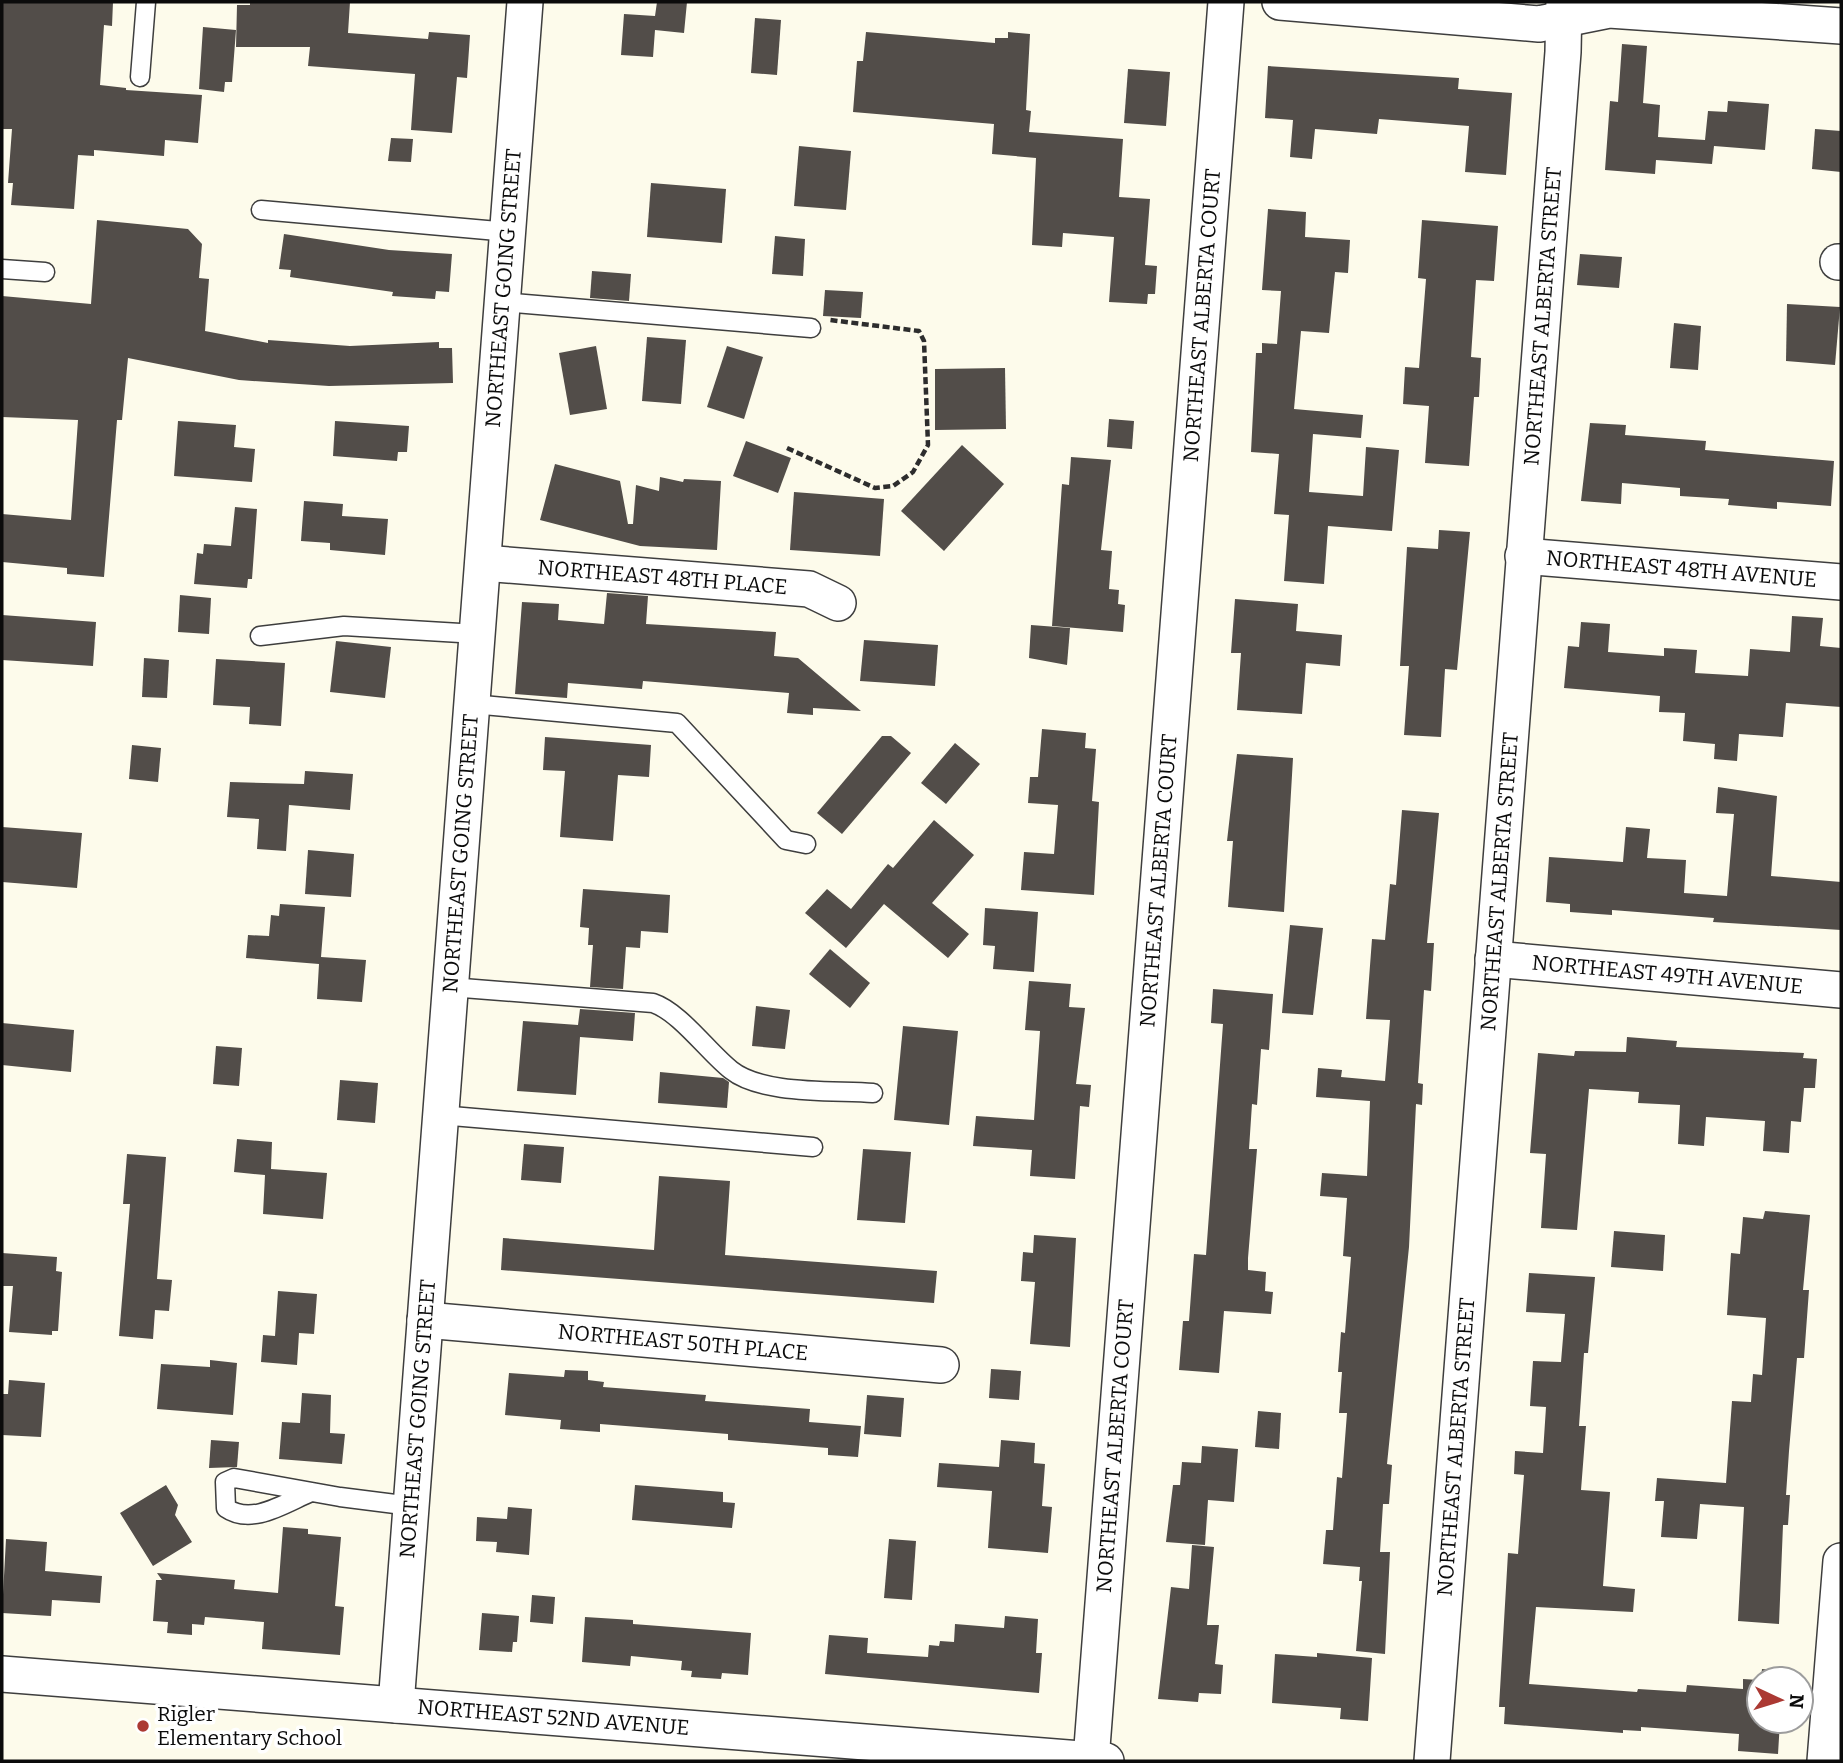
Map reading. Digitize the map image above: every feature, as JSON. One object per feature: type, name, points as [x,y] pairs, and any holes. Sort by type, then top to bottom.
[{"type":"street","name":"NORTHEAST GOING STREET","points":[[396,1705],[525,2]]},
{"type":"street","name":"NORTHEAST ALBERTA COURT","points":[[1098,1761],[1226,2]]},
{"type":"street","points":[[1280,2],[1539,23],[1564,10],[1609,9],[1841,26]]},
{"type":"street","name":"NORTHEAST ALBERTA STREET","points":[[1432,1761],[1564,10]]},
{"type":"street","name":"NORTHEAST 48TH AVENUE","points":[[1523,556],[1841,582]]},
{"type":"street","name":"NORTHEAST 48TH PLACE","points":[[483,563],[809,589],[838,603]]},
{"type":"street","name":"NORTHEAST 49TH AVENUE","points":[[1493,959],[1841,990]]},
{"type":"street","name":"NORTHEAST 50TH PLACE","points":[[425,1320],[941,1365]]},
{"type":"street","points":[[1825,1761],[1841,1561]]},
{"type":"street","name":"NORTHEAST 52ND AVENUE","points":[[2,1674],[396,1705],[854,1750],[1098,1761]]},
{"type":"lane","points":[[140,77],[146,2]]},
{"type":"lane","points":[[261,210],[509,232]]},
{"type":"lane","points":[[2,269],[45,272]]},
{"type":"lane","points":[[503,302],[811,328]]},
{"type":"lane","points":[[260,636],[344,626],[477,634]]},
{"type":"lane","points":[[472,704],[677,723],[786,840],[806,844]]},
{"type":"lane","points":[[450,986],[653,1003],[668,1012],[732,1071],[752,1081],[772,1086],[873,1093]]},
{"type":"lane","points":[[440,1115],[813,1147]]},
{"type":"lane","points":[[311,1492],[411,1506]]},
{"type":"path","points":[[787,449],[875,488],[893,486],[913,472],[928,445],[924,341],[919,331],[824,319],[811,328]]},
{"type":"building","points":[[2,2],[113,2],[112,26],[104,25],[100,85],[126,90],[202,95],[198,143],[165,140],[164,156],[94,150],[94,156],[78,155],[74,209],[11,205],[13,183],[8,183],[12,129],[2,129]]},
{"type":"building","points":[[250,2],[350,2],[348,33],[428,39],[429,32],[470,35],[467,78],[457,77],[452,133],[411,130],[415,74],[308,66],[310,47],[236,47],[237,5],[250,5]]},
{"type":"building","points":[[657,2],[687,2],[684,33],[655,30],[653,57],[621,55],[624,14],[655,16]]},
{"type":"building","points":[[755,18],[781,20],[777,75],[751,73]]},
{"type":"building","points":[[203,27],[236,30],[232,82],[225,82],[224,92],[199,89]]},
{"type":"building","points":[[866,32],[995,43],[995,38],[1008,38],[1008,32],[1030,34],[1026,110],[1031,111],[1029,132],[1123,139],[1119,197],[1150,199],[1145,265],[1157,266],[1155,294],[1148,294],[1147,304],[1109,302],[1114,237],[1063,233],[1062,247],[1032,245],[1036,158],[992,154],[994,124],[853,112],[857,61],[863,61]]},
{"type":"building","points":[[1622,44],[1647,46],[1643,103],[1660,105],[1658,137],[1705,140],[1708,111],[1727,112],[1728,101],[1769,104],[1765,150],[1714,146],[1712,164],[1656,160],[1655,174],[1605,170],[1610,101],[1618,102]]},
{"type":"building","points":[[1268,66],[1459,78],[1458,89],[1512,93],[1506,175],[1465,172],[1469,126],[1379,119],[1377,134],[1315,129],[1312,159],[1290,157],[1293,120],[1265,118]]},
{"type":"building","points":[[1128,69],[1170,72],[1166,126],[1124,123]]},
{"type":"building","points":[[1815,129],[1841,131],[1841,172],[1812,169]]},
{"type":"building","points":[[391,138],[413,139],[411,162],[388,161]]},
{"type":"building","points":[[799,146],[851,151],[846,210],[794,206]]},
{"type":"building","points":[[651,183],[726,189],[722,243],[647,237]]},
{"type":"building","points":[[1268,209],[1306,212],[1305,237],[1350,240],[1348,273],[1335,272],[1329,333],[1301,331],[1294,409],[1363,415],[1361,438],[1313,434],[1309,492],[1363,496],[1366,447],[1399,450],[1392,531],[1328,526],[1324,584],[1284,581],[1289,515],[1274,514],[1279,454],[1251,452],[1256,353],[1262,353],[1262,343],[1277,344],[1281,291],[1262,290]]},
{"type":"building","points":[[97,220],[188,229],[202,244],[199,278],[209,279],[205,331],[268,343],[268,340],[350,346],[439,342],[439,348],[452,348],[453,383],[329,386],[239,380],[128,358],[122,420],[117,420],[104,577],[67,574],[67,568],[2,562],[2,514],[71,520],[78,420],[2,417],[2,296],[91,304]]},
{"type":"building","points":[[1422,220],[1498,226],[1494,281],[1476,280],[1471,357],[1481,358],[1479,397],[1474,397],[1469,466],[1425,463],[1429,406],[1403,404],[1405,367],[1419,368],[1426,279],[1418,278]]},
{"type":"building","points":[[284,234],[389,250],[452,254],[449,292],[436,291],[435,299],[392,296],[393,292],[290,277],[291,270],[279,269]]},
{"type":"building","points":[[775,236],[805,239],[803,276],[772,274]]},
{"type":"building","points":[[1580,254],[1622,257],[1619,288],[1577,285]]},
{"type":"building","points":[[592,271],[631,274],[629,301],[590,298]]},
{"type":"building","points":[[825,290],[863,292],[861,318],[823,316]]},
{"type":"building","points":[[1787,304],[1840,307],[1835,365],[1786,361]]},
{"type":"building","points":[[1674,323],[1701,326],[1698,370],[1670,368]]},
{"type":"building","points":[[647,337],[686,340],[681,404],[642,401]]},
{"type":"building","points":[[596,346],[607,409],[570,415],[559,353]]},
{"type":"building","points":[[727,346],[763,357],[744,419],[707,407]]},
{"type":"building","points":[[1005,368],[1006,429],[935,430],[935,369]]},
{"type":"building","points":[[1109,419],[1134,421],[1132,449],[1107,447]]},
{"type":"building","points":[[178,421],[236,425],[234,447],[255,449],[252,482],[174,476]]},
{"type":"building","points":[[335,421],[409,426],[407,452],[398,452],[397,461],[333,456]]},
{"type":"building","points":[[1590,423],[1626,425],[1625,435],[1706,441],[1705,450],[1834,461],[1831,506],[1777,502],[1777,509],[1728,505],[1729,499],[1680,496],[1680,488],[1622,483],[1621,504],[1581,501]]},
{"type":"building","points":[[746,441],[791,458],[778,493],[733,476]]},
{"type":"building","points":[[962,445],[1004,484],[944,551],[901,511]]},
{"type":"building","points":[[1071,457],[1111,460],[1101,550],[1112,551],[1109,589],[1119,590],[1118,604],[1125,605],[1123,632],[1052,626],[1062,484],[1069,485]]},
{"type":"building","points":[[555,464],[620,481],[628,524],[633,524],[636,485],[659,491],[660,477],[683,482],[684,479],[721,481],[717,550],[640,546],[540,520]]},
{"type":"building","points":[[794,492],[884,499],[880,556],[790,550]]},
{"type":"building","points":[[304,501],[343,504],[342,516],[388,519],[385,555],[330,550],[330,543],[301,541]]},
{"type":"building","points":[[235,507],[257,509],[252,579],[248,579],[247,588],[194,584],[197,553],[203,554],[204,544],[231,546]]},
{"type":"building","points":[[1439,530],[1470,532],[1457,670],[1445,669],[1441,737],[1404,735],[1409,666],[1400,666],[1407,547],[1438,549]]},
{"type":"building","points":[[607,593],[648,596],[646,624],[776,632],[774,656],[798,658],[861,711],[813,708],[813,715],[787,713],[789,693],[643,681],[642,689],[568,683],[567,698],[515,694],[522,602],[559,604],[558,620],[604,624]]},
{"type":"building","points":[[180,595],[211,598],[209,634],[178,632]]},
{"type":"building","points":[[1235,599],[1298,604],[1296,631],[1342,635],[1340,666],[1306,663],[1302,714],[1237,710],[1241,653],[1231,653]]},
{"type":"building","points":[[2,615],[96,622],[93,666],[2,660]]},
{"type":"building","points":[[1792,616],[1823,618],[1820,646],[1841,648],[1841,707],[1786,703],[1783,737],[1739,734],[1737,761],[1714,759],[1715,744],[1683,741],[1685,713],[1659,712],[1660,696],[1564,688],[1568,646],[1579,647],[1581,622],[1610,624],[1608,652],[1664,656],[1664,648],[1697,650],[1695,673],[1748,676],[1750,649],[1790,652]]},
{"type":"building","points":[[1031,625],[1070,628],[1067,665],[1029,658]]},
{"type":"building","points":[[864,640],[938,645],[935,686],[860,681]]},
{"type":"building","points":[[336,641],[391,647],[385,698],[330,692]]},
{"type":"building","points":[[144,658],[169,660],[167,698],[142,697]]},
{"type":"building","points":[[216,659],[285,663],[281,726],[249,724],[250,707],[213,705]]},
{"type":"building","points":[[1042,729],[1086,733],[1085,748],[1096,749],[1092,801],[1099,802],[1094,895],[1021,890],[1024,852],[1054,854],[1058,805],[1028,803],[1030,777],[1038,777]]},
{"type":"building","points":[[882,736],[891,736],[911,753],[842,834],[817,813]]},
{"type":"building","points":[[545,737],[651,745],[649,777],[618,775],[613,841],[560,837],[565,771],[543,770]]},
{"type":"building","points":[[955,743],[980,764],[946,804],[921,783]]},
{"type":"building","points":[[132,745],[161,748],[158,782],[129,779]]},
{"type":"building","points":[[1237,754],[1293,758],[1284,912],[1228,907],[1233,841],[1227,841]]},
{"type":"building","points":[[305,771],[353,774],[350,810],[289,805],[286,851],[257,849],[259,819],[227,817],[230,782],[304,784]]},
{"type":"building","points":[[1718,787],[1777,796],[1771,876],[1841,882],[1841,930],[1713,922],[1714,918],[1612,910],[1612,915],[1570,912],[1570,904],[1546,902],[1549,857],[1623,862],[1626,827],[1650,829],[1647,858],[1686,860],[1684,893],[1727,896],[1734,814],[1716,813]]},
{"type":"building","points":[[1402,810],[1439,813],[1427,943],[1434,943],[1431,991],[1424,990],[1418,1083],[1423,1084],[1422,1105],[1416,1104],[1409,1247],[1387,1464],[1392,1465],[1389,1504],[1383,1504],[1380,1552],[1390,1552],[1385,1654],[1356,1651],[1362,1581],[1359,1581],[1360,1567],[1323,1564],[1326,1530],[1333,1530],[1337,1477],[1342,1478],[1347,1413],[1339,1413],[1342,1372],[1338,1372],[1341,1332],[1345,1333],[1351,1257],[1343,1256],[1347,1198],[1320,1196],[1322,1173],[1367,1176],[1370,1101],[1316,1097],[1318,1068],[1342,1070],[1341,1077],[1385,1081],[1390,1020],[1366,1019],[1372,939],[1385,940],[1390,884],[1396,885]]},
{"type":"building","points":[[934,820],[974,855],[932,903],[969,934],[948,958],[884,904],[846,948],[805,913],[827,889],[851,909],[888,864],[893,868]]},
{"type":"building","points":[[2,827],[82,833],[77,888],[2,882]]},
{"type":"building","points":[[308,850],[354,854],[351,897],[305,894]]},
{"type":"building","points":[[583,889],[670,895],[668,933],[641,931],[640,948],[626,947],[623,989],[590,987],[593,945],[588,945],[589,928],[580,927]]},
{"type":"building","points":[[280,904],[325,907],[321,957],[366,960],[362,1002],[317,999],[319,964],[246,958],[248,935],[269,936],[271,915],[279,916]]},
{"type":"building","points":[[985,908],[1038,912],[1034,972],[993,969],[995,946],[983,945]]},
{"type":"building","points":[[1290,925],[1323,928],[1313,1015],[1282,1013]]},
{"type":"building","points":[[830,949],[870,983],[850,1008],[809,974]]},
{"type":"building","points":[[1029,981],[1071,984],[1069,1007],[1085,1008],[1076,1084],[1091,1085],[1089,1107],[1080,1106],[1075,1179],[1030,1176],[1032,1150],[973,1146],[976,1116],[1034,1120],[1040,1031],[1025,1030]]},
{"type":"building","points":[[1213,989],[1273,994],[1269,1050],[1261,1049],[1257,1105],[1252,1104],[1249,1149],[1257,1149],[1248,1258],[1248,1270],[1266,1272],[1265,1291],[1273,1292],[1271,1314],[1224,1311],[1219,1373],[1179,1370],[1183,1321],[1189,1321],[1194,1254],[1206,1255],[1223,1024],[1211,1023]]},
{"type":"building","points":[[756,1006],[790,1010],[785,1049],[752,1046]]},
{"type":"building","points":[[580,1009],[635,1013],[633,1041],[580,1037],[576,1095],[517,1091],[523,1021],[578,1025]]},
{"type":"building","points":[[2,1023],[74,1030],[71,1072],[2,1065]]},
{"type":"building","points":[[903,1026],[958,1031],[949,1125],[894,1120]]},
{"type":"building","points":[[1627,1037],[1677,1041],[1676,1047],[1804,1053],[1803,1058],[1817,1059],[1815,1088],[1804,1088],[1801,1122],[1791,1121],[1789,1153],[1763,1151],[1765,1121],[1706,1117],[1704,1146],[1678,1144],[1680,1105],[1638,1103],[1639,1092],[1589,1089],[1577,1230],[1541,1228],[1546,1154],[1530,1153],[1538,1053],[1574,1056],[1575,1051],[1626,1052]]},
{"type":"building","points":[[216,1046],[242,1048],[239,1086],[213,1084]]},
{"type":"building","points":[[660,1072],[723,1078],[729,1082],[727,1108],[658,1103]]},
{"type":"building","points":[[340,1080],[378,1083],[375,1123],[337,1120]]},
{"type":"building","points":[[237,1139],[272,1142],[271,1169],[327,1173],[323,1219],[263,1214],[265,1175],[234,1172]]},
{"type":"building","points":[[524,1144],[564,1147],[561,1183],[521,1180]]},
{"type":"building","points":[[863,1149],[911,1152],[905,1223],[857,1220]]},
{"type":"building","points":[[127,1154],[166,1157],[157,1279],[172,1280],[169,1311],[155,1310],[153,1339],[119,1336],[130,1204],[123,1204]]},
{"type":"building","points":[[659,1176],[730,1181],[725,1255],[937,1271],[934,1303],[501,1270],[503,1238],[654,1250]]},
{"type":"building","points":[[1765,1211],[1810,1215],[1803,1290],[1809,1290],[1804,1358],[1797,1358],[1786,1495],[1790,1495],[1788,1525],[1783,1525],[1779,1624],[1738,1621],[1744,1507],[1700,1504],[1697,1539],[1661,1537],[1664,1501],[1655,1501],[1657,1478],[1726,1483],[1732,1401],[1751,1402],[1753,1374],[1762,1375],[1766,1318],[1727,1315],[1731,1253],[1740,1254],[1743,1217],[1763,1219]]},
{"type":"building","points":[[1614,1231],[1665,1235],[1663,1271],[1611,1267]]},
{"type":"building","points":[[1034,1235],[1076,1238],[1070,1347],[1030,1344],[1035,1282],[1021,1281],[1023,1252],[1033,1253]]},
{"type":"building","points":[[2,1253],[57,1257],[56,1271],[62,1272],[58,1331],[52,1331],[52,1335],[9,1332],[13,1286],[2,1286]]},
{"type":"building","points":[[1529,1273],[1595,1277],[1588,1353],[1584,1353],[1579,1426],[1586,1426],[1581,1490],[1610,1492],[1603,1586],[1635,1589],[1633,1612],[1536,1607],[1529,1684],[1637,1692],[1638,1689],[1686,1692],[1687,1685],[1743,1689],[1745,1679],[1745,1735],[1779,1735],[1778,1754],[1738,1751],[1739,1734],[1641,1727],[1641,1731],[1623,1730],[1623,1733],[1504,1724],[1505,1707],[1499,1707],[1508,1553],[1518,1554],[1524,1475],[1514,1474],[1515,1451],[1543,1453],[1546,1407],[1530,1406],[1533,1361],[1561,1362],[1565,1314],[1526,1312]]},
{"type":"building","points":[[278,1291],[317,1294],[314,1334],[299,1333],[297,1365],[261,1362],[263,1335],[275,1336]]},
{"type":"building","points":[[210,1360],[237,1363],[233,1415],[157,1409],[161,1364],[210,1367]]},
{"type":"building","points":[[991,1369],[1021,1371],[1019,1400],[989,1398]]},
{"type":"building","points":[[565,1370],[588,1371],[588,1380],[604,1382],[603,1387],[706,1395],[705,1401],[810,1409],[809,1422],[861,1426],[858,1457],[828,1455],[828,1448],[728,1440],[728,1434],[600,1424],[600,1432],[560,1429],[561,1420],[505,1415],[509,1373],[564,1377]]},
{"type":"building","points":[[9,1380],[45,1383],[41,1437],[2,1435],[2,1394],[8,1394]]},
{"type":"building","points":[[302,1393],[331,1395],[330,1433],[345,1434],[342,1464],[279,1459],[282,1422],[300,1423]]},
{"type":"building","points":[[867,1395],[904,1398],[901,1437],[864,1434]]},
{"type":"building","points":[[1258,1411],[1281,1413],[1279,1449],[1255,1447]]},
{"type":"building","points":[[211,1440],[239,1442],[237,1467],[209,1468]]},
{"type":"building","points":[[1001,1440],[1035,1443],[1034,1463],[1045,1464],[1042,1506],[1052,1507],[1048,1553],[988,1548],[992,1491],[937,1487],[939,1463],[999,1467]]},
{"type":"building","points":[[1202,1446],[1238,1449],[1234,1502],[1208,1500],[1205,1545],[1166,1542],[1173,1485],[1180,1485],[1182,1462],[1201,1463]]},
{"type":"building","points":[[166,1485],[178,1505],[175,1515],[192,1542],[153,1566],[120,1513]]},
{"type":"building","points":[[635,1485],[723,1492],[723,1502],[735,1503],[732,1528],[632,1520]]},
{"type":"building","points":[[508,1507],[532,1509],[529,1555],[496,1552],[497,1542],[476,1541],[477,1517],[507,1519]]},
{"type":"building","points":[[283,1527],[308,1529],[308,1534],[341,1537],[335,1606],[344,1607],[340,1655],[262,1649],[264,1622],[205,1617],[204,1625],[192,1624],[192,1635],[167,1633],[168,1622],[153,1621],[156,1580],[162,1580],[157,1573],[235,1580],[234,1589],[278,1593]]},
{"type":"building","points":[[6,1539],[47,1542],[45,1571],[102,1576],[100,1603],[52,1600],[51,1616],[2,1613]]},
{"type":"building","points":[[889,1539],[916,1541],[912,1600],[884,1598]]},
{"type":"building","points":[[1192,1545],[1214,1547],[1207,1625],[1219,1625],[1215,1664],[1223,1665],[1221,1694],[1199,1693],[1198,1702],[1158,1699],[1171,1587],[1189,1589]]},
{"type":"building","points":[[532,1595],[555,1597],[553,1624],[530,1622]]},
{"type":"building","points":[[482,1613],[519,1616],[517,1642],[513,1642],[512,1652],[479,1650]]},
{"type":"building","points":[[1005,1616],[1038,1619],[1036,1653],[1042,1653],[1039,1693],[825,1674],[829,1635],[868,1638],[867,1653],[928,1657],[929,1645],[939,1646],[940,1641],[954,1642],[955,1624],[1004,1628]]},
{"type":"building","points":[[585,1617],[633,1620],[633,1624],[751,1633],[748,1675],[722,1673],[721,1679],[691,1677],[692,1671],[681,1670],[682,1661],[631,1656],[630,1666],[582,1662]]},
{"type":"building","points":[[1317,1653],[1372,1658],[1368,1721],[1340,1719],[1341,1708],[1272,1703],[1275,1654],[1317,1657]]},
{"type":"place","name":"Rigler Elementary School","points":[[143,1726]]}]
